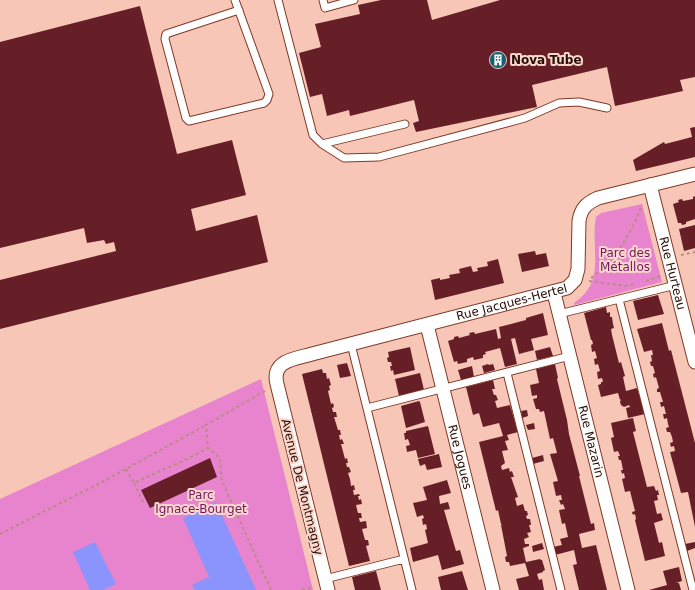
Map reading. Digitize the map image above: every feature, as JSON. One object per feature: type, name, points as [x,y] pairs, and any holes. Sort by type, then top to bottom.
[{"type":"street","name":"Rue Jacques-Hertel","points":[[276,384],[276,370],[289,360],[554,293],[567,288],[575,280],[578,269],[579,221],[580,213],[584,206],[598,198],[695,174]]},
{"type":"street","name":"Rue Hurteau","points":[[650,185],[695,362]]},
{"type":"street","name":"Rue Mazarin","points":[[554,293],[628,590]]},
{"type":"street","name":"Rue Jogues","points":[[427,325],[493,590]]},
{"type":"street","name":"Avenue De Montmagny","points":[[276,384],[327,584]]},
{"type":"lane","points":[[235,0],[239,10],[269,94],[267,100],[264,103],[189,121],[186,118],[165,39],[166,34],[239,10]]},
{"type":"lane","points":[[278,0],[312,135],[322,144],[344,158],[379,157],[525,118],[559,102],[579,102],[607,108]]},
{"type":"lane","points":[[323,0],[325,8],[354,0]]},
{"type":"lane","points":[[322,144],[405,124]]},
{"type":"lane","points":[[559,314],[676,285]]},
{"type":"lane","points":[[619,299],[693,590]]},
{"type":"lane","points":[[351,344],[412,590]]},
{"type":"lane","points":[[367,408],[570,356]]},
{"type":"lane","points":[[507,373],[561,590]]},
{"type":"lane","points":[[327,584],[404,559]]},
{"type":"path","points":[[591,278],[616,254],[633,225],[642,202]]},
{"type":"path","points":[[680,255],[695,252]]},
{"type":"path","points":[[590,281],[626,286],[662,276]]},
{"type":"path","points":[[0,534],[126,470],[206,425],[237,410],[265,391]]},
{"type":"path","points":[[206,425],[208,448],[220,459],[222,481],[271,590]]},
{"type":"path","points":[[134,483],[208,448]]},
{"type":"path","points":[[126,470],[144,504]]},
{"type":"path","points":[[302,590],[314,587]]},
{"type":"green space","name":"Parc des Métallos","points":[[642,204],[662,282],[574,305],[574,303],[591,285],[594,275],[596,217],[601,213]]},
{"type":"green space","name":"Parc Ignace-Bourget","points":[[261,379],[313,590],[0,590],[0,499]]},
{"type":"water","points":[[216,502],[256,590],[195,590],[192,585],[209,577],[183,518]]},
{"type":"water","points":[[95,542],[116,584],[103,590],[90,590],[73,552]]},
{"type":"building","name":"Nova Tube","points":[[381,0],[427,0],[432,20],[500,0],[695,0],[695,77],[680,80],[683,91],[615,106],[607,67],[532,85],[537,107],[416,132],[413,123],[419,121],[414,100],[350,116],[349,110],[327,116],[322,94],[310,97],[299,53],[321,47],[315,24],[360,14],[358,5]]},
{"type":"building","points":[[140,6],[177,154],[232,140],[246,195],[191,209],[196,231],[257,215],[268,262],[0,329],[0,280],[116,251],[114,242],[106,244],[104,240],[87,243],[84,228],[0,248],[0,42]]},
{"type":"building","points":[[695,127],[695,157],[636,171],[633,160],[664,142],[665,144],[692,137],[690,128]]},
{"type":"building","points":[[695,196],[695,219],[682,225],[681,223],[678,223],[673,204],[682,199],[683,201],[693,199]]},
{"type":"building","points":[[695,225],[695,248],[684,251],[679,229]]},
{"type":"building","points":[[535,251],[536,255],[546,253],[549,266],[522,272],[518,254]]},
{"type":"building","points":[[498,259],[504,283],[435,300],[431,280],[450,278],[449,275],[460,273],[459,269],[471,266],[473,272],[478,271],[477,268],[488,266],[487,262]]},
{"type":"building","points":[[658,295],[664,314],[638,320],[633,301]]},
{"type":"building","points":[[606,307],[607,313],[610,312],[610,317],[612,317],[614,328],[611,329],[612,335],[619,363],[621,362],[625,376],[623,377],[626,391],[637,388],[645,414],[628,418],[626,408],[630,407],[629,405],[624,407],[621,405],[621,399],[620,400],[618,393],[601,397],[598,385],[603,382],[602,378],[598,379],[597,372],[600,371],[598,364],[595,365],[594,359],[597,358],[595,351],[592,352],[591,345],[593,344],[584,313]]},
{"type":"building","points":[[543,313],[548,335],[531,339],[534,350],[519,354],[515,338],[511,339],[517,364],[505,367],[500,348],[485,352],[486,354],[483,355],[483,358],[474,360],[473,357],[467,359],[467,362],[458,364],[457,361],[454,362],[448,341],[454,339],[454,337],[458,336],[459,338],[470,335],[469,333],[474,332],[475,334],[496,329],[498,339],[501,338],[499,327],[526,320],[526,318]]},
{"type":"building","points":[[662,323],[669,351],[671,350],[695,443],[695,527],[688,492],[681,493],[670,452],[675,451],[674,446],[671,447],[670,443],[673,442],[672,437],[670,432],[667,432],[666,428],[669,427],[667,418],[664,419],[663,414],[666,414],[664,406],[661,407],[660,402],[663,402],[660,392],[657,392],[657,389],[659,388],[656,377],[654,378],[653,374],[655,373],[653,366],[651,366],[650,362],[652,361],[651,355],[653,355],[652,350],[644,352],[637,329]]},
{"type":"building","points":[[410,347],[415,370],[394,375],[393,370],[391,371],[391,362],[388,362],[388,352]]},
{"type":"building","points":[[550,347],[553,356],[537,360],[535,351]]},
{"type":"building","points":[[347,363],[351,376],[340,378],[337,365]]},
{"type":"building","points":[[493,364],[495,370],[484,373],[482,366]]},
{"type":"building","points":[[555,364],[579,476],[591,524],[594,523],[595,530],[579,534],[582,548],[596,545],[607,590],[579,590],[573,565],[577,564],[574,550],[555,555],[553,547],[562,545],[560,539],[568,537],[565,523],[562,524],[559,510],[565,509],[559,500],[562,500],[561,495],[556,496],[553,482],[558,481],[550,454],[557,453],[553,438],[550,439],[544,411],[540,412],[539,409],[536,409],[533,399],[537,398],[537,395],[532,396],[530,385],[539,383],[536,369]]},
{"type":"building","points":[[472,366],[474,377],[461,380],[458,370]]},
{"type":"building","points":[[322,369],[323,373],[326,373],[327,379],[329,378],[331,385],[329,386],[330,390],[328,391],[331,404],[333,403],[334,407],[332,408],[333,412],[336,412],[337,417],[334,417],[338,430],[340,430],[340,440],[342,439],[344,444],[341,444],[345,459],[347,458],[347,467],[349,467],[351,472],[348,473],[351,486],[354,485],[354,495],[359,494],[359,500],[361,499],[362,504],[356,505],[358,513],[361,513],[362,518],[359,518],[360,522],[366,521],[367,528],[362,529],[365,540],[368,540],[369,545],[366,546],[370,561],[349,566],[302,374]]},
{"type":"building","points":[[420,373],[424,390],[399,396],[395,379]]},
{"type":"building","points":[[493,380],[495,389],[492,389],[498,400],[495,401],[497,408],[510,405],[518,432],[507,435],[509,440],[505,441],[508,450],[502,451],[505,463],[501,466],[502,470],[509,468],[510,472],[512,471],[514,477],[511,477],[518,497],[515,498],[517,506],[523,504],[525,511],[527,511],[527,519],[530,519],[531,525],[529,525],[531,532],[527,533],[529,537],[524,539],[525,544],[529,544],[529,546],[523,548],[526,562],[540,559],[542,560],[545,570],[537,574],[539,580],[542,579],[544,590],[519,590],[516,579],[529,576],[525,563],[510,566],[509,562],[506,562],[505,557],[507,556],[502,524],[498,510],[496,511],[479,442],[503,436],[499,423],[483,427],[479,413],[473,415],[466,387]]},
{"type":"building","points":[[419,401],[425,422],[406,428],[401,406]]},
{"type":"building","points":[[527,410],[528,416],[522,418],[521,411]]},
{"type":"building","points":[[633,418],[636,431],[633,432],[647,487],[654,486],[656,491],[658,490],[658,500],[654,501],[657,514],[661,513],[663,520],[654,523],[659,543],[662,542],[665,556],[645,561],[635,520],[635,514],[633,515],[632,512],[635,511],[630,491],[625,492],[622,479],[625,478],[624,473],[622,474],[621,470],[623,470],[621,460],[619,460],[618,456],[620,456],[618,451],[614,452],[611,438],[614,437],[611,423]]},
{"type":"building","points":[[534,423],[535,429],[528,430],[526,425]]},
{"type":"building","points":[[428,426],[435,454],[418,458],[416,450],[407,452],[406,446],[410,445],[408,439],[405,440],[404,433],[406,433],[406,431]]},
{"type":"building","points":[[439,454],[442,467],[427,470],[425,464],[420,466],[418,459]]},
{"type":"building","points":[[543,455],[544,461],[533,464],[532,458]]},
{"type":"building","points":[[210,458],[217,477],[150,508],[141,490]]},
{"type":"building","points":[[447,480],[451,493],[439,496],[440,504],[448,502],[450,509],[444,510],[456,551],[460,550],[464,564],[442,570],[438,555],[413,562],[410,548],[428,543],[425,530],[427,529],[426,524],[423,525],[423,515],[417,517],[413,503],[427,500],[423,487]]},
{"type":"building","points":[[695,542],[695,548],[687,551],[685,544]]},
{"type":"building","points":[[542,543],[544,549],[533,552],[532,546]]},
{"type":"building","points":[[679,567],[682,581],[676,583],[679,583],[681,590],[649,590],[667,585],[663,571]]},
{"type":"building","points":[[376,571],[381,590],[355,590],[352,577]]},
{"type":"building","points":[[462,571],[468,590],[441,590],[438,577]]},
{"type":"place","name":"Nova Tube","points":[[498,60]]}]
